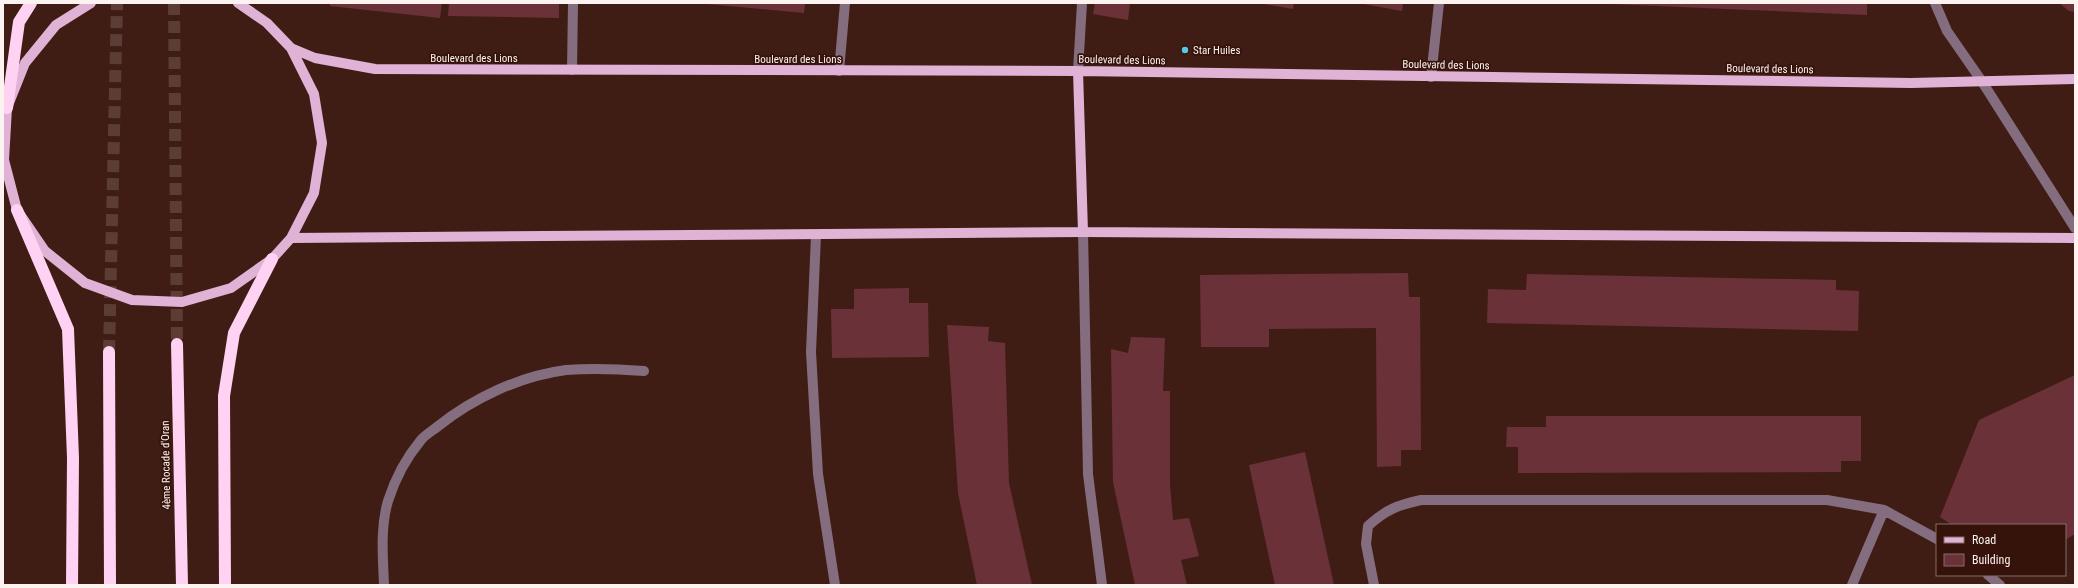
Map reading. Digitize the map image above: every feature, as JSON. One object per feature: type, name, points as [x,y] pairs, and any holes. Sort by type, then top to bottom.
[{"type":"highway","points":[[7,108],[19,22],[31,3]]},
{"type":"highway","points":[[17,210],[68,329],[73,458],[72,585]]},
{"type":"highway","points":[[225,585],[224,396],[234,333],[272,259]]},
{"type":"highway","name":"4ème Rocade d'Oran","points":[[177,344],[182,585]]},
{"type":"highway","points":[[109,352],[110,585]]},
{"type":"main road","points":[[90,3],[56,25],[25,63],[7,108],[4,160],[17,210],[45,251],[84,283],[132,300],[182,302],[231,288],[272,259],[291,238],[314,193],[322,143],[314,94],[291,48],[267,23],[238,3]]},
{"type":"main road","name":"Boulevard des Lions","points":[[291,48],[315,58],[375,69],[1078,71],[1911,83],[1982,80],[2075,79]]},
{"type":"main road","points":[[1078,71],[1083,232]]},
{"type":"main road","points":[[291,238],[504,235],[816,235],[1083,232],[2075,238]]},
{"type":"street","points":[[572,70],[573,3]]},
{"type":"street","points":[[839,71],[845,3]]},
{"type":"street","points":[[1078,71],[1082,3]]},
{"type":"street","points":[[1431,77],[1439,3]]},
{"type":"street","points":[[1935,3],[1947,31],[1982,80],[2075,228]]},
{"type":"street","points":[[1083,232],[1088,474],[1102,585]]},
{"type":"street","points":[[816,235],[811,352],[818,474],[835,585]]},
{"type":"street","points":[[384,585],[382,534],[388,502],[400,471],[422,439],[453,414],[481,398],[525,380],[564,371],[604,368],[644,371]]},
{"type":"street","points":[[1374,585],[1366,544],[1368,526],[1382,513],[1402,504],[1421,500],[1827,500],[1884,510],[1936,538]]},
{"type":"street","points":[[1852,585],[1884,510]]},
{"type":"street","points":[[1989,576],[2000,585]]},
{"type":"building","points":[[330,3],[442,3],[440,18],[330,6]]},
{"type":"building","points":[[449,3],[559,3],[559,18],[448,16]]},
{"type":"building","points":[[696,3],[805,3],[804,13]]},
{"type":"building","points":[[1095,3],[1130,3],[1128,20],[1093,14]]},
{"type":"building","points":[[1258,3],[1294,3],[1293,9]]},
{"type":"building","points":[[1358,3],[1403,3],[1402,11]]},
{"type":"building","points":[[1587,3],[1867,3],[1867,15]]},
{"type":"building","points":[[2059,3],[2075,3],[2075,12],[2069,11]]},
{"type":"building","points":[[1408,273],[1409,297],[1420,297],[1421,450],[1401,450],[1401,466],[1377,467],[1376,328],[1269,329],[1269,347],[1201,347],[1200,275]]},
{"type":"building","points":[[1527,274],[1836,280],[1836,290],[1859,291],[1858,331],[1487,323],[1488,289],[1526,290]]},
{"type":"building","points":[[909,288],[909,303],[928,303],[929,357],[832,358],[831,309],[854,309],[854,289]]},
{"type":"building","points":[[947,325],[989,327],[988,341],[1005,343],[1009,483],[1032,585],[977,585],[958,493]]},
{"type":"building","points":[[1131,337],[1165,338],[1163,391],[1170,391],[1170,485],[1173,520],[1189,518],[1199,556],[1181,560],[1187,585],[1135,585],[1113,482],[1111,349],[1128,353]]},
{"type":"building","points":[[2075,375],[2075,534],[2066,539],[2066,524],[1950,524],[1940,517],[1979,420]]},
{"type":"building","points":[[1546,416],[1861,416],[1861,461],[1841,461],[1841,472],[1518,473],[1518,447],[1506,447],[1507,427],[1546,427]]},
{"type":"building","points":[[1305,452],[1334,585],[1275,585],[1249,465]]},
{"type":"tunnel","points":[[109,352],[117,3]]},
{"type":"tunnel","points":[[174,3],[177,344]]},
{"type":"place","name":"Star Huiles","points":[[1185,50]]}]
